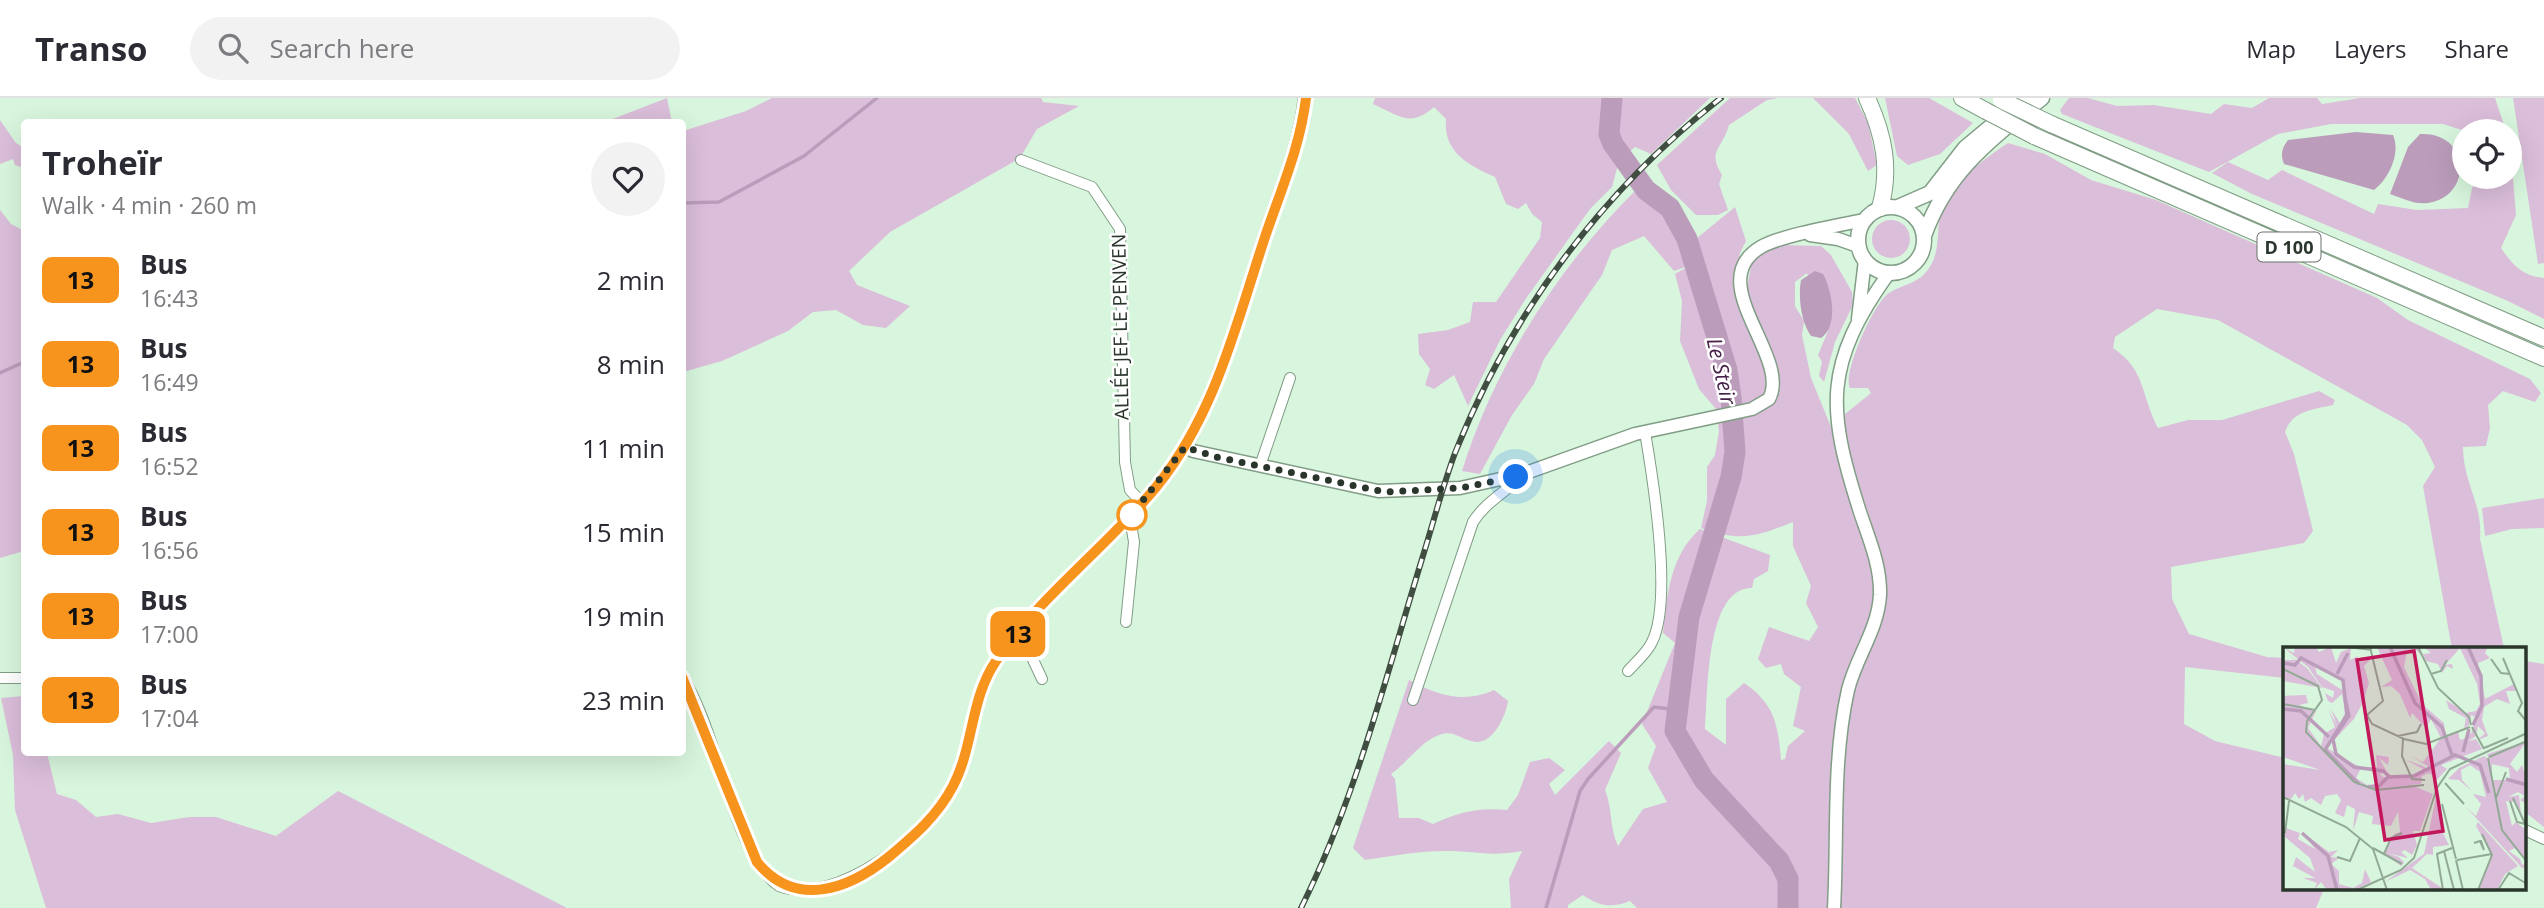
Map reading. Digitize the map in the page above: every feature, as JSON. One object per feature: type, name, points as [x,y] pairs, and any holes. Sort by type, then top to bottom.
[{"type":"highway","points":[[1867,98],[1879,127],[1886,158],[1886,177],[1880,208]]},
{"type":"highway","name":"D 100","points":[[1962,98],[2034,136],[2544,358]]},
{"type":"highway","name":"D 100","points":[[2000,99],[2051,124],[2544,338]]},
{"type":"main road","points":[[2025,98],[1965,148],[1930,192],[1898,207],[1880,208],[1864,219],[1858,237],[1862,253],[1875,269],[1889,273],[1909,268],[1916,261],[1937,201],[1961,170],[1989,141],[2042,98]]},
{"type":"main road","points":[[1898,207],[1914,216],[1924,236]]},
{"type":"street","points":[[686,687],[757,862],[764,874],[780,887],[797,896],[818,896],[848,887],[862,879],[916,835],[937,812],[960,771],[981,690],[993,665],[1023,628],[1126,522],[1185,447],[1212,391],[1240,318],[1299,142],[1306,98]]},
{"type":"street","name":"ALLÉE JEF LE PENVEN","points":[[1021,160],[1097,190],[1120,229],[1125,463],[1130,490],[1142,503]]},
{"type":"street","points":[[1185,447],[1260,466],[1395,493],[1460,488],[1523,474],[1645,432],[1752,409],[1769,399],[1774,378],[1746,309],[1741,284],[1749,257],[1763,245],[1864,219]]},
{"type":"street","points":[[1803,235],[1831,237],[1862,253],[1858,322]]},
{"type":"street","points":[[1834,908],[1837,794],[1844,714],[1852,677],[1875,623],[1880,596],[1877,565],[1845,465],[1835,411],[1839,373],[1858,322],[1889,273]]},
{"type":"street","points":[[1260,466],[1290,378]]},
{"type":"street","points":[[1628,671],[1653,641],[1660,600],[1659,529],[1645,432]]},
{"type":"street","points":[[1413,700],[1473,522],[1485,505],[1511,488],[1523,474]]},
{"type":"street","points":[[1126,522],[1132,530],[1134,542],[1126,622]]},
{"type":"street","points":[[1023,628],[1028,649],[1042,679]]},
{"type":"street","points":[[0,678],[21,678]]},
{"type":"street","points":[[2526,830],[2544,839]]},
{"type":"shaded area","points":[[667,98],[671,119],[613,119]]},
{"type":"shaded area","points":[[772,98],[1041,98],[1043,102],[1079,106],[1037,129],[1020,158],[890,232],[849,271],[857,285],[910,306],[886,328],[863,325],[836,310],[813,312],[788,331],[722,361],[686,371],[686,130],[746,111]]},
{"type":"shaded area","points":[[1375,98],[1710,98],[1651,154],[1635,147],[1619,161],[1612,187],[1590,209],[1527,297],[1500,340],[1468,406],[1454,375],[1434,389],[1425,385],[1430,369],[1419,354],[1418,334],[1448,330],[1470,322],[1473,302],[1496,302],[1540,238],[1542,222],[1532,214],[1526,203],[1518,209],[1506,204],[1495,177],[1459,156],[1449,140],[1446,119],[1434,107],[1418,117],[1405,118],[1373,104]]},
{"type":"shaded area","points":[[1730,98],[1778,98],[1767,100],[1729,125],[1716,155],[1722,175],[1719,184],[1728,210],[1718,215],[1696,215],[1671,190],[1657,165]]},
{"type":"shaded area","points":[[1813,98],[1855,98],[1868,123],[1877,165],[1868,171],[1849,134]]},
{"type":"shaded area","points":[[1885,98],[1929,98],[1973,123],[1940,154],[1908,165],[1897,156]]},
{"type":"shaded area","points":[[2069,98],[2088,98],[2117,106],[2154,105],[2211,114],[2224,104],[2252,108],[2269,98],[2317,98],[2322,104],[2360,98],[2495,98],[2502,119],[2452,119],[2452,127],[2443,124],[2331,124],[2278,134],[2209,172],[2062,114],[2060,110]]},
{"type":"shaded area","points":[[2513,98],[2544,98],[2544,263],[2538,264],[2522,158],[2522,119],[2516,119]]},
{"type":"shaded area","points":[[0,120],[21,146],[21,167],[15,165],[13,159],[0,164]]},
{"type":"shaded area","points":[[2356,132],[2393,135],[2396,150],[2392,165],[2389,173],[2374,190],[2284,164],[2282,151],[2288,140]]},
{"type":"shaded area","points":[[2420,134],[2437,136],[2452,147],[2453,189],[2443,198],[2423,203],[2390,194],[2408,147]]},
{"type":"shaded area","points":[[2008,143],[2045,154],[2091,180],[2156,200],[2377,298],[2408,320],[2530,379],[2541,393],[2535,402],[2503,391],[2488,405],[2490,428],[2486,446],[2463,447],[2504,647],[2452,647],[2423,486],[2435,467],[2422,440],[2407,425],[2218,320],[2157,309],[2115,337],[2113,348],[2132,365],[2158,428],[2188,420],[2222,420],[2319,391],[2335,400],[2333,405],[2298,415],[2285,432],[2294,454],[2313,531],[2304,543],[2171,567],[2172,599],[2189,634],[2267,657],[2283,658],[2283,678],[2185,667],[2184,724],[2215,741],[2283,758],[2283,890],[2324,890],[2316,908],[1637,908],[1630,901],[1606,905],[1583,895],[1568,905],[1568,908],[1511,908],[1509,879],[1522,851],[1492,854],[1436,851],[1365,860],[1353,848],[1409,680],[1451,696],[1472,696],[1494,690],[1508,701],[1502,720],[1488,738],[1476,742],[1449,733],[1439,735],[1426,742],[1391,774],[1395,779],[1399,818],[1419,818],[1433,824],[1469,811],[1507,810],[1518,795],[1530,762],[1549,758],[1565,770],[1549,784],[1555,795],[1609,741],[1621,753],[1605,790],[1618,846],[1643,809],[1667,802],[1648,768],[1656,746],[1642,724],[1675,643],[1663,633],[1672,577],[1682,551],[1700,529],[1770,555],[1768,571],[1754,579],[1752,588],[1737,592],[1725,605],[1717,623],[1709,670],[1705,729],[1726,745],[1726,699],[1744,683],[1769,707],[1776,726],[1781,760],[1785,759],[1788,746],[1805,731],[1793,726],[1801,687],[1784,674],[1781,664],[1766,668],[1758,659],[1769,627],[1809,641],[1818,627],[1806,603],[1811,586],[1793,546],[1793,522],[1748,536],[1727,535],[1701,528],[1707,501],[1707,467],[1715,455],[1719,431],[1716,409],[1699,389],[1680,341],[1682,301],[1675,274],[1691,265],[1674,271],[1644,236],[1612,250],[1602,275],[1544,359],[1534,384],[1512,415],[1480,474],[1462,471],[1492,393],[1533,318],[1583,249],[1640,186],[1665,215],[1692,265],[1701,258],[1697,238],[1735,207],[1746,241],[1739,255],[1745,258],[1746,293],[1752,261],[1760,251],[1780,245],[1821,246],[1831,255],[1852,292],[1853,305],[1835,342],[1824,382],[1819,376],[1822,362],[1818,355],[1828,331],[1807,273],[1795,282],[1795,306],[1804,321],[1802,335],[1811,378],[1840,449],[1845,450],[1845,414],[1871,393],[1868,388],[1850,388],[1851,368],[1861,338],[1883,299],[1889,293],[1916,281],[1929,268],[1936,252],[1939,222],[1948,197],[1975,167]]},
{"type":"shaded area","points":[[2228,162],[2268,180],[2282,170],[2374,214],[2378,204],[2417,210],[2468,208],[2472,189],[2514,189],[2516,215],[2501,248],[2519,269],[2544,278],[2544,319],[2508,301],[2252,194],[2212,173]]},
{"type":"shaded area","points":[[0,210],[11,224],[21,229],[21,552],[0,558]]},
{"type":"shaded area","points":[[1891,220],[1905,225],[1910,239],[1905,253],[1891,258],[1877,253],[1872,239],[1877,225]]},
{"type":"shaded area","points":[[1815,271],[1823,274],[1832,307],[1830,325],[1821,338],[1811,336],[1800,301],[1801,280]]},
{"type":"shaded area","points":[[2544,498],[2544,528],[2512,529],[2485,536],[2482,508]]},
{"type":"shaded area","points":[[2526,661],[2544,664],[2544,827],[2526,813]]},
{"type":"shaded area","points":[[21,696],[21,756],[48,756],[57,794],[76,800],[96,817],[118,814],[151,823],[189,817],[216,817],[276,836],[338,791],[567,908],[46,908],[15,810],[13,755],[1,698]]},
{"type":"waterway","points":[[686,203],[719,202],[804,156],[877,98]]},
{"type":"waterway","name":"Le Steir","points":[[1612,98],[1609,134],[1613,144],[1646,190],[1670,208],[1687,239],[1727,370],[1731,397],[1735,452],[1731,477],[1689,617],[1675,731],[1704,780],[1779,861],[1788,879],[1788,908]]},
{"type":"waterway","points":[[0,373],[21,363]]},
{"type":"waterway","name":"Le Steir","points":[[1546,908],[1580,791],[1654,707],[1678,710]]},
{"type":"railway","points":[[1301,908],[1321,866],[1354,780],[1455,453],[1503,352],[1532,304],[1599,214],[1678,134],[1721,98]]},
{"type":"bus line","name":"13","points":[[686,682],[746,839],[764,874],[780,887],[805,897],[828,894],[848,887],[862,879],[928,824],[953,786],[963,761],[981,690],[993,665],[1010,642],[1126,522],[1174,463],[1193,433],[1240,318],[1299,142],[1306,98]]},
{"type":"route","points":[[1132,515],[1126,522],[1185,447],[1216,457],[1395,493],[1460,488],[1516,477]]}]
